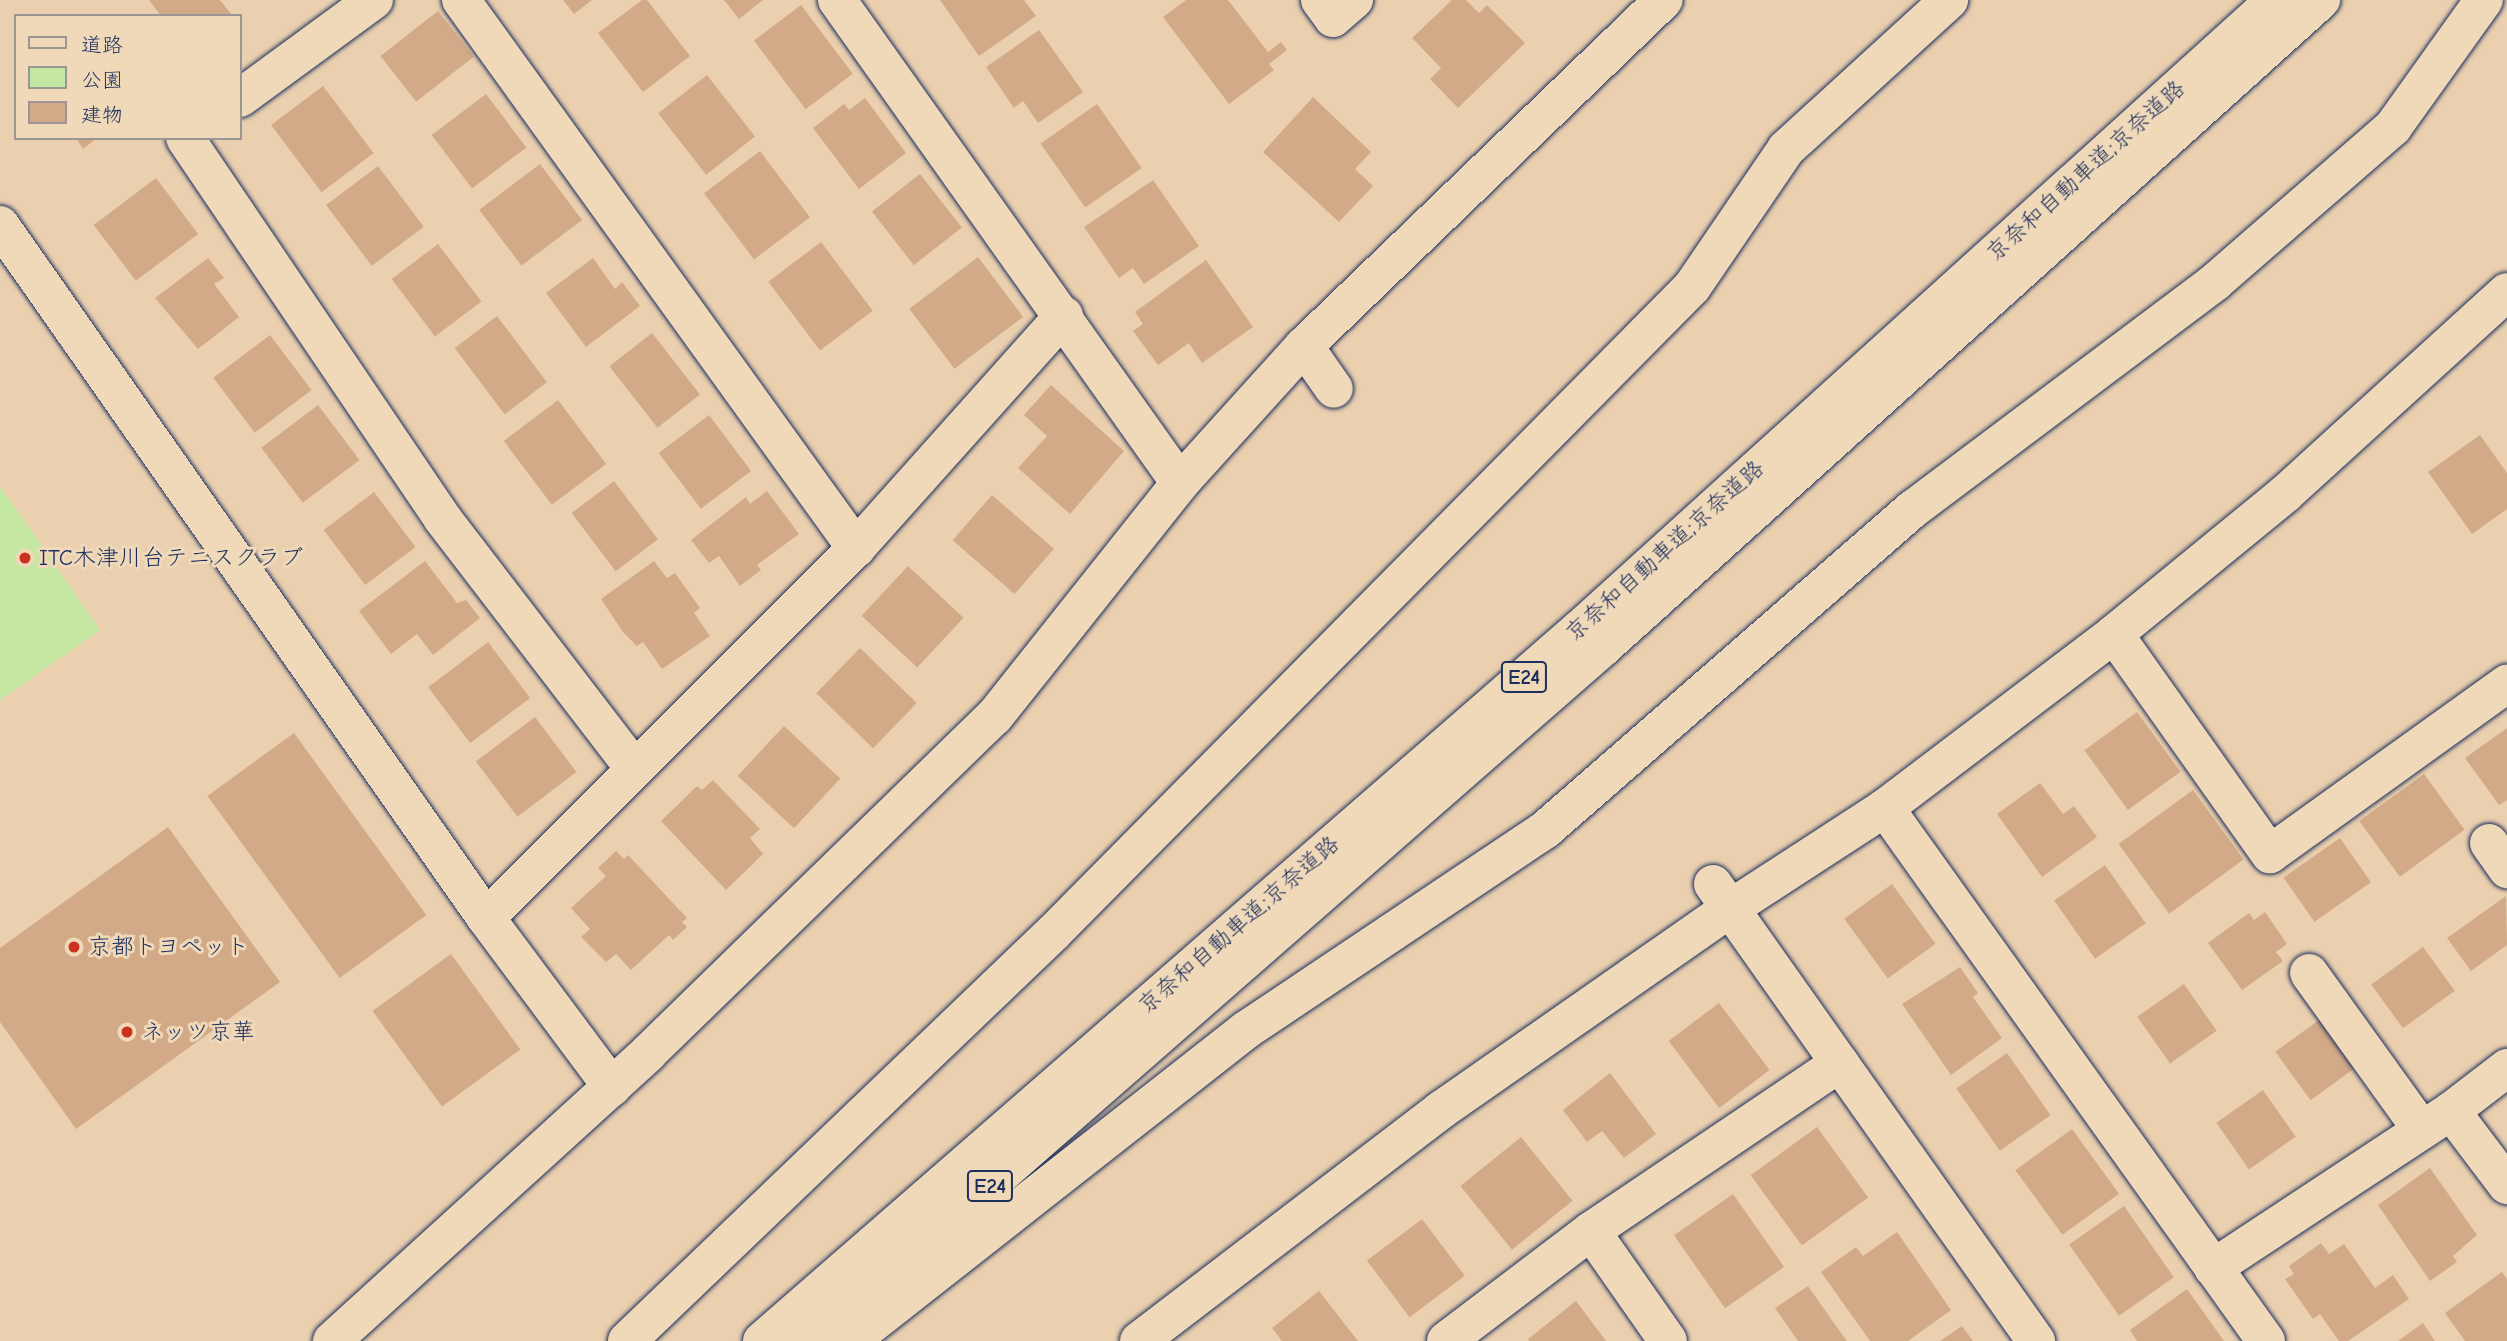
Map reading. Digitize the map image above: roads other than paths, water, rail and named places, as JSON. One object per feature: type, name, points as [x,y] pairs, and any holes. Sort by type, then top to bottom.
[{"type":"main road","points":[[242,97],[373,0]]},
{"type":"main road","points":[[461,0],[856,548]]},
{"type":"main road","points":[[837,0],[1064,315],[1180,483]]},
{"type":"main road","points":[[1320,0],[1333,18],[1354,0]]},
{"type":"main road","points":[[332,1341],[612,1087],[994,717],[1180,483],[1304,346],[1663,0]]},
{"type":"main road","points":[[627,1341],[1054,932],[1692,287],[1786,149],[1949,0]]},
{"type":"main road","name":"京奈和自動車道;京奈道路","points":[[762,1341],[1581,628],[2275,0]]},
{"type":"main road","name":"京奈和自動車道;京奈道路","points":[[810,1341],[1579,668],[2321,0]]},
{"type":"main road","points":[[850,1341],[1246,1030],[1546,829],[1913,509],[2216,282],[2393,127],[2484,0]]},
{"type":"main road","points":[[186,140],[442,518],[633,767]]},
{"type":"main road","points":[[0,225],[486,918],[612,1087]]},
{"type":"main road","points":[[1139,1341],[1722,896],[1885,808],[2114,634],[2285,494],[2507,292]]},
{"type":"main road","points":[[486,918],[633,767],[856,548],[1064,315]]},
{"type":"main road","points":[[1304,346],[1334,389]]},
{"type":"main road","points":[[2114,634],[2270,854],[2507,684]]},
{"type":"main road","points":[[1885,808],[2266,1341]]},
{"type":"main road","points":[[1722,896],[2036,1341]]},
{"type":"main road","points":[[2309,973],[2436,1120],[2507,1185]]},
{"type":"main road","points":[[1446,1341],[1591,1231],[1840,1063]]},
{"type":"main road","points":[[2213,1268],[2436,1120],[2507,1068]]},
{"type":"main road","points":[[1591,1231],[1668,1341]]},
{"type":"place","name":"ITC木津川台テニスクラブ","points":[[25,558]]},
{"type":"place","name":"京都トヨペット","points":[[74,947]]},
{"type":"place","name":"ネッツ京華","points":[[127,1032]]}]
